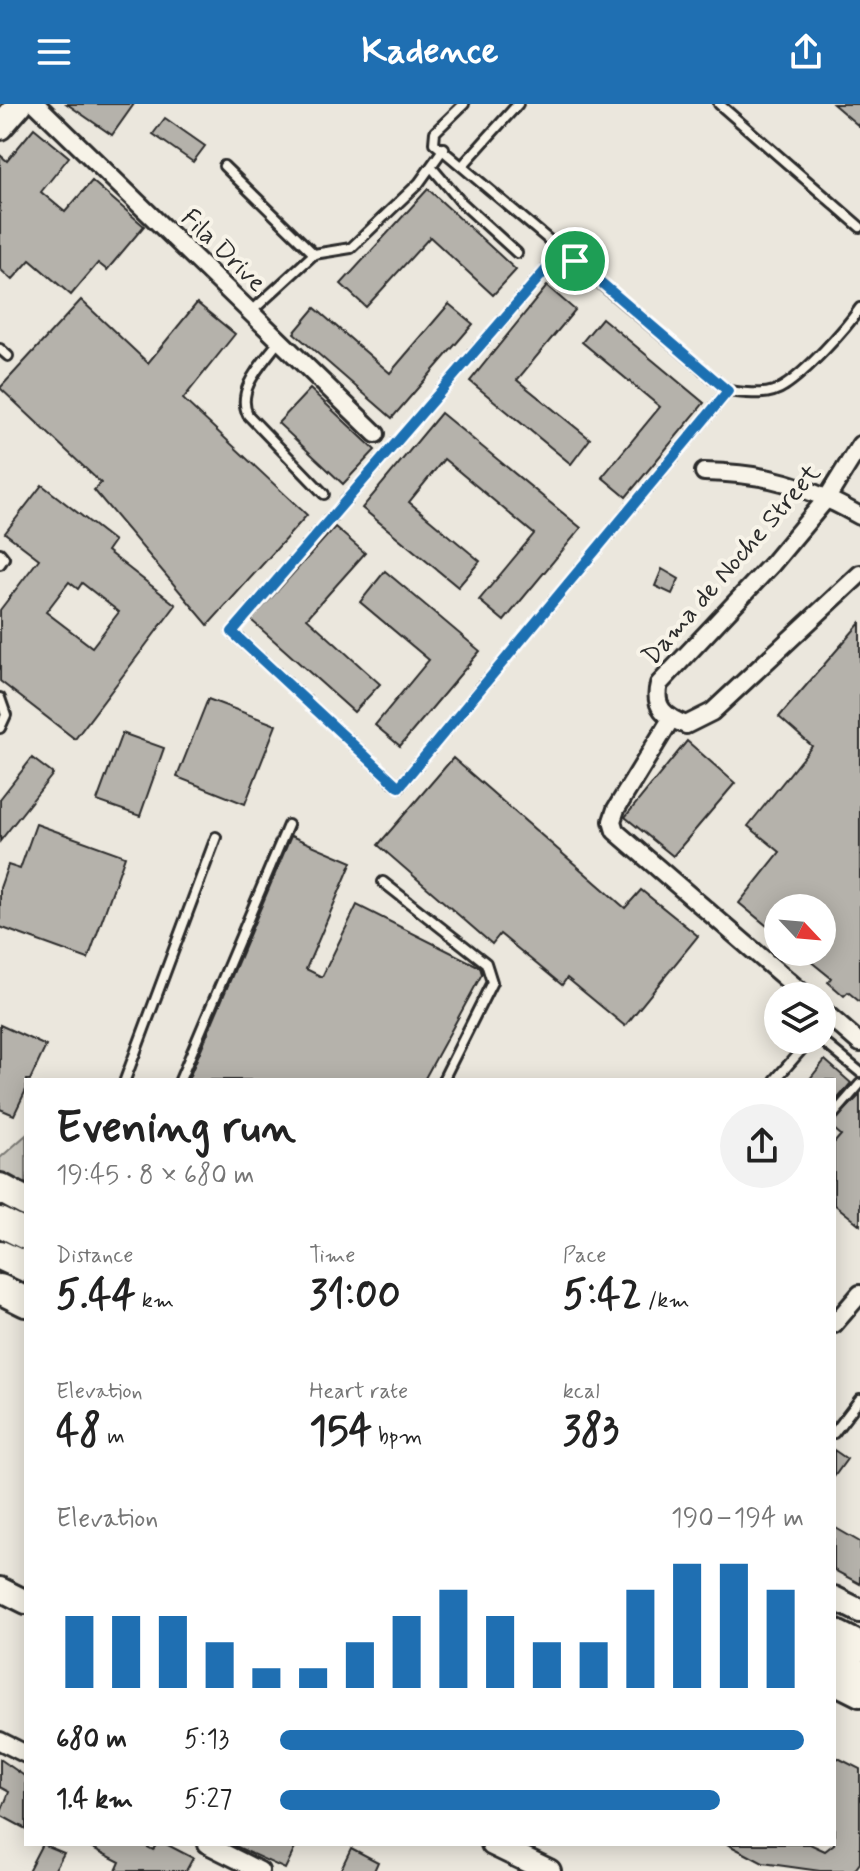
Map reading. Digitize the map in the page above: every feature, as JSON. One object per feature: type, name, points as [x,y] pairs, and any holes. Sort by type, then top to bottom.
[{"type":"highway","points":[[0,1188],[24,1201]]},
{"type":"highway","points":[[0,1222],[24,1234]]},
{"type":"highway","points":[[0,1236],[24,1248]]},
{"type":"highway","points":[[0,1255],[24,1266]]},
{"type":"highway","points":[[0,1264],[24,1275]]},
{"type":"highway","points":[[0,1289],[24,1301]]},
{"type":"highway","points":[[836,1627],[860,1638]]},
{"type":"highway","points":[[836,1635],[860,1647]]},
{"type":"highway","points":[[836,1653],[860,1664]]},
{"type":"highway","points":[[836,1664],[860,1675]]},
{"type":"main road","points":[[0,127],[20,104]]},
{"type":"main road","points":[[0,1199],[24,1210]]},
{"type":"main road","points":[[0,1280],[24,1292]]},
{"type":"main road","points":[[0,1589],[24,1601]]},
{"type":"main road","points":[[836,1599],[860,1611]]},
{"type":"main road","points":[[836,1683],[860,1695]]},
{"type":"main road","points":[[497,1846],[549,1871]]},
{"type":"street","name":"Fila Drive","points":[[36,104],[376,434]]},
{"type":"street","name":"Dama de Noche Street","points":[[671,719],[659,708],[656,696],[659,684],[772,564],[827,498],[860,445]]},
{"type":"street","points":[[704,472],[752,473],[827,498],[860,516]]},
{"type":"street","points":[[790,982],[615,831],[612,821],[616,809],[671,719],[686,725],[712,712],[860,574]]},
{"type":"street","points":[[836,1027],[860,1043]]},
{"type":"street","points":[[836,1322],[860,1294]]},
{"type":"street","points":[[0,1741],[24,1753]]},
{"type":"street","points":[[210,1846],[260,1871]]},
{"type":"lane","points":[[464,104],[435,132],[434,143],[444,148],[728,391],[761,394],[784,387],[849,324],[860,308]]},
{"type":"lane","points":[[463,165],[518,104]]},
{"type":"lane","points":[[719,104],[860,227]]},
{"type":"lane","points":[[252,311],[314,254],[351,248],[433,169],[444,148]]},
{"type":"lane","points":[[224,166],[314,254]]},
{"type":"lane","points":[[433,169],[461,202],[517,253]]},
{"type":"lane","points":[[563,250],[232,632],[399,787],[728,391]]},
{"type":"lane","points":[[279,341],[245,390],[243,405],[248,415],[324,494]]},
{"type":"lane","points":[[0,349],[8,356]]},
{"type":"lane","points":[[0,553],[4,558],[0,564]]},
{"type":"lane","points":[[0,698],[6,715],[0,728]]},
{"type":"lane","points":[[181,1078],[288,825]]},
{"type":"lane","points":[[126,1078],[216,837]]},
{"type":"lane","points":[[383,882],[486,963],[492,982],[444,1078]]},
{"type":"lane","points":[[836,1052],[860,1072]]},
{"type":"lane","points":[[777,1078],[798,1054]]},
{"type":"lane","points":[[836,1112],[860,1084]]},
{"type":"lane","points":[[836,1430],[860,1399]]},
{"type":"shaded area","points":[[24,1137],[24,1186],[0,1175],[0,1158]]},
{"type":"building","points":[[67,104],[134,104],[112,135]]},
{"type":"building","points":[[833,104],[860,104],[860,127]]},
{"type":"building","points":[[165,118],[205,146],[193,162],[153,134]]},
{"type":"building","points":[[34,128],[69,157],[41,192],[65,212],[92,181],[144,226],[107,270],[98,263],[71,295],[30,260],[12,280],[0,269],[0,155],[7,161]]},
{"type":"building","points":[[428,189],[516,270],[493,295],[430,237],[366,307],[341,284]]},
{"type":"building","points":[[547,286],[575,310],[517,380],[590,439],[571,464],[470,381]]},
{"type":"building","points":[[81,300],[148,363],[197,303],[235,334],[183,399],[307,515],[208,625],[94,490],[101,483],[0,388]]},
{"type":"building","points":[[449,304],[473,324],[392,418],[294,333],[315,308],[390,373]]},
{"type":"building","points":[[602,318],[704,403],[626,497],[602,477],[660,407],[582,342]]},
{"type":"building","points":[[310,389],[375,450],[343,484],[278,423]]},
{"type":"building","points":[[441,413],[581,528],[504,621],[479,600],[534,534],[444,459],[409,502],[480,561],[458,587],[362,508]]},
{"type":"building","points":[[42,485],[114,541],[107,551],[176,605],[75,739],[0,681],[0,610],[39,559],[5,533]],"holes":[[[69,582],[78,589],[82,583],[119,612],[92,647],[46,612]]]},
{"type":"building","points":[[335,527],[365,553],[307,618],[380,684],[354,712],[251,620]]},
{"type":"building","points":[[662,569],[679,579],[672,594],[655,586]]},
{"type":"building","points":[[385,571],[480,651],[400,746],[375,725],[429,660],[360,602]]},
{"type":"building","points":[[860,623],[860,1002],[848,992],[844,996],[836,989],[836,982],[828,982],[831,978],[816,966],[836,966],[836,894],[764,894],[764,924],[739,903],[780,852],[748,826],[812,746],[779,717]]},
{"type":"building","points":[[208,699],[276,725],[245,804],[177,777]]},
{"type":"building","points":[[122,733],[164,748],[140,816],[97,801]]},
{"type":"building","points":[[687,741],[735,783],[673,856],[625,817]]},
{"type":"building","points":[[32,758],[53,774],[0,841],[0,799]]},
{"type":"building","points":[[453,758],[625,908],[641,890],[698,936],[625,1026],[567,978],[562,985],[500,934],[492,944],[378,845]]},
{"type":"building","points":[[36,824],[125,856],[88,959],[0,927],[0,888],[8,865],[20,869]]},
{"type":"building","points":[[291,836],[352,862],[306,969],[322,977],[357,905],[480,967],[482,974],[425,1078],[189,1078]]},
{"type":"building","points":[[0,1025],[46,1046],[31,1078],[24,1078],[24,1094],[14,1115],[0,1109]]},
{"type":"building","points":[[825,1060],[851,1083],[836,1101],[836,1078],[811,1078]]},
{"type":"building","points":[[860,1095],[860,1225],[836,1206],[836,1141],[841,1135],[836,1131],[836,1119]]},
{"type":"building","points":[[836,1451],[847,1459],[836,1474]]},
{"type":"building","points":[[836,1528],[860,1542],[860,1584],[836,1571]]},
{"type":"building","points":[[836,1757],[860,1769],[860,1863],[854,1871],[820,1871],[763,1863],[731,1846],[814,1846],[825,1851],[836,1846]]},
{"type":"building","points":[[0,1759],[24,1776],[24,1828],[0,1815],[9,1792],[0,1787]]},
{"type":"building","points":[[41,1846],[64,1853],[54,1871],[28,1871]]},
{"type":"building","points":[[89,1846],[146,1846],[153,1850],[155,1846],[170,1846],[193,1858],[186,1871],[116,1871],[120,1862]]},
{"type":"building","points":[[235,1846],[296,1846],[285,1869]]},
{"type":"building","points":[[351,1848],[378,1862],[374,1871],[340,1871]]},
{"type":"route","points":[[563,250],[575,261],[728,391],[399,787],[232,632],[563,250]]}]
